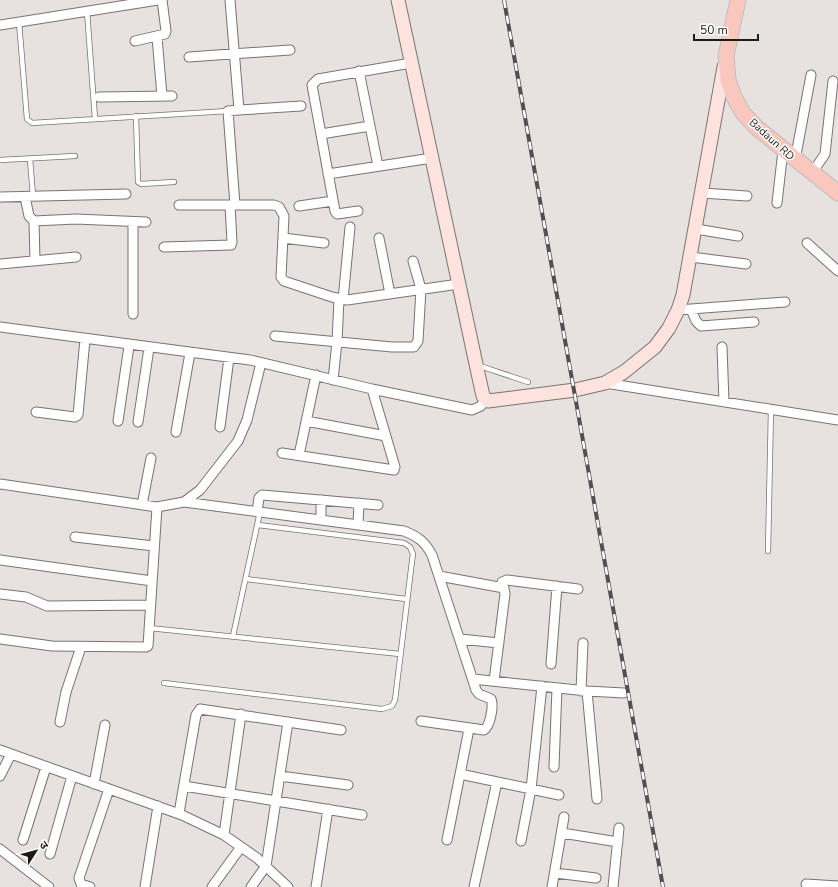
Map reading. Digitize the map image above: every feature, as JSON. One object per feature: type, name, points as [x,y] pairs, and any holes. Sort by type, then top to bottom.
[{"type":"main road","points":[[398,0],[476,364],[485,399],[492,401],[575,390],[605,383],[624,372],[655,346],[685,309],[691,257],[726,56]]},
{"type":"main road","name":"Badaun RD","points":[[738,0],[726,56],[728,80],[734,97],[744,113],[783,150],[812,174],[837,191]]},
{"type":"street","points":[[0,25],[158,0]]},
{"type":"street","points":[[136,41],[162,36],[166,31],[162,0]]},
{"type":"street","points":[[230,0],[239,110]]},
{"type":"street","points":[[157,37],[162,96]]},
{"type":"street","points":[[189,57],[290,50]]},
{"type":"street","points":[[358,211],[337,214],[333,201],[313,89],[314,81],[318,79],[411,63]]},
{"type":"street","points":[[359,72],[378,166]]},
{"type":"street","points":[[795,160],[812,75]]},
{"type":"street","points":[[812,174],[825,154],[833,80]]},
{"type":"street","points":[[100,97],[172,96]]},
{"type":"street","points":[[164,247],[231,245],[233,205],[228,111],[301,106]]},
{"type":"street","points":[[321,134],[370,126]]},
{"type":"street","points":[[777,203],[783,150]]},
{"type":"street","points":[[328,174],[432,158]]},
{"type":"street","points":[[702,193],[747,196]]},
{"type":"street","points":[[0,197],[126,194]]},
{"type":"street","points":[[29,196],[29,216],[34,221],[35,261]]},
{"type":"street","points":[[299,206],[333,201]]},
{"type":"street","points":[[179,205],[274,205],[279,207],[284,216],[281,277],[284,281],[341,299],[390,294],[459,284]]},
{"type":"street","points":[[34,221],[76,219],[146,222]]},
{"type":"street","points":[[132,222],[133,314]]},
{"type":"street","points":[[334,380],[341,299],[350,227]]},
{"type":"street","points":[[696,229],[738,236]]},
{"type":"street","points":[[283,238],[324,243]]},
{"type":"street","points":[[378,238],[390,294]]},
{"type":"street","points":[[806,243],[838,271]]},
{"type":"street","points":[[0,264],[76,257]]},
{"type":"street","points":[[691,257],[746,264]]},
{"type":"street","points":[[275,336],[392,347],[414,347],[418,341],[421,289],[413,261]]},
{"type":"street","points":[[685,309],[785,302]]},
{"type":"street","points":[[685,309],[701,326],[754,322]]},
{"type":"street","points":[[0,328],[261,363],[372,389],[472,410],[480,406],[485,399]]},
{"type":"street","points":[[36,412],[75,417],[78,415],[85,339]]},
{"type":"street","points":[[118,421],[128,346]]},
{"type":"street","points":[[722,347],[724,402]]},
{"type":"street","points":[[138,422],[149,348]]},
{"type":"street","points":[[176,432],[190,353]]},
{"type":"street","points":[[220,427],[229,358]]},
{"type":"street","points":[[184,502],[200,490],[238,441],[246,420],[261,363]]},
{"type":"street","points":[[300,455],[316,375]]},
{"type":"street","points":[[605,383],[838,420]]},
{"type":"street","points":[[282,453],[394,470],[395,467],[372,389]]},
{"type":"street","points":[[306,421],[386,436]]},
{"type":"street","points":[[142,505],[151,458]]},
{"type":"street","points":[[0,484],[157,507],[184,502],[404,531],[417,536],[426,543],[432,555],[472,679],[479,694],[491,699],[492,703],[486,729],[481,731],[421,721]]},
{"type":"street","points":[[259,512],[259,498],[262,495],[378,505]]},
{"type":"street","points":[[321,500],[321,520]]},
{"type":"street","points":[[358,525],[359,503]]},
{"type":"street","points":[[0,639],[52,646],[143,649],[148,646],[157,507]]},
{"type":"street","points":[[75,537],[154,546]]},
{"type":"street","points":[[0,560],[152,581]]},
{"type":"street","points":[[439,576],[501,586],[504,588],[505,594],[494,681]]},
{"type":"street","points":[[501,586],[502,582],[506,580],[578,589]]},
{"type":"street","points":[[551,664],[557,586]]},
{"type":"street","points":[[0,594],[26,597],[47,606],[150,605]]},
{"type":"street","points":[[460,639],[499,643]]},
{"type":"street","points":[[583,643],[584,691],[597,799]]},
{"type":"street","points":[[60,722],[66,692],[82,647]]},
{"type":"street","points":[[472,679],[584,691],[624,693]]},
{"type":"street","points":[[521,841],[531,789],[542,686]]},
{"type":"street","points":[[554,767],[557,688]]},
{"type":"street","points":[[179,813],[197,712],[204,708],[341,730]]},
{"type":"street","points":[[224,835],[241,714]]},
{"type":"street","points":[[251,887],[266,866],[288,722]]},
{"type":"street","points":[[94,784],[105,725]]},
{"type":"street","points":[[447,840],[469,729]]},
{"type":"street","points":[[0,750],[109,790],[179,813],[224,835],[266,866],[287,887]]},
{"type":"street","points":[[0,776],[10,754]]},
{"type":"street","points":[[23,840],[46,767]]},
{"type":"street","points":[[460,774],[559,795]]},
{"type":"street","points":[[50,854],[72,776]]},
{"type":"street","points":[[280,776],[348,785]]},
{"type":"street","points":[[474,887],[497,782]]},
{"type":"street","points":[[184,786],[328,810],[362,814]]},
{"type":"street","points":[[90,887],[81,884],[79,878],[109,790]]},
{"type":"street","points":[[145,887],[158,806]]},
{"type":"street","points":[[316,887],[328,810]]},
{"type":"street","points":[[552,887],[564,817]]},
{"type":"street","points":[[613,887],[619,828]]},
{"type":"street","points":[[562,833],[618,842]]},
{"type":"street","points":[[212,887],[241,847]]},
{"type":"street","points":[[0,849],[49,887]]},
{"type":"street","points":[[555,873],[596,878]]},
{"type":"street","points":[[806,884],[838,886]]},
{"type":"lane","points":[[87,11],[94,119]]},
{"type":"lane","points":[[19,22],[27,119],[29,122],[228,111]]},
{"type":"lane","points":[[136,116],[138,182],[141,184],[174,182]]},
{"type":"lane","points":[[0,160],[75,156]]},
{"type":"lane","points":[[29,196],[30,158]]},
{"type":"lane","points":[[476,364],[528,382]]},
{"type":"lane","points":[[768,550],[771,409]]},
{"type":"lane","points":[[233,636],[258,525],[259,512]]},
{"type":"lane","points":[[164,684],[387,709],[392,706],[395,700],[406,599],[413,554],[410,547],[404,544],[258,525]]},
{"type":"lane","points":[[246,579],[406,599]]},
{"type":"lane","points":[[149,628],[400,654]]},
{"type":"railway","points":[[504,0],[663,887]]}]
